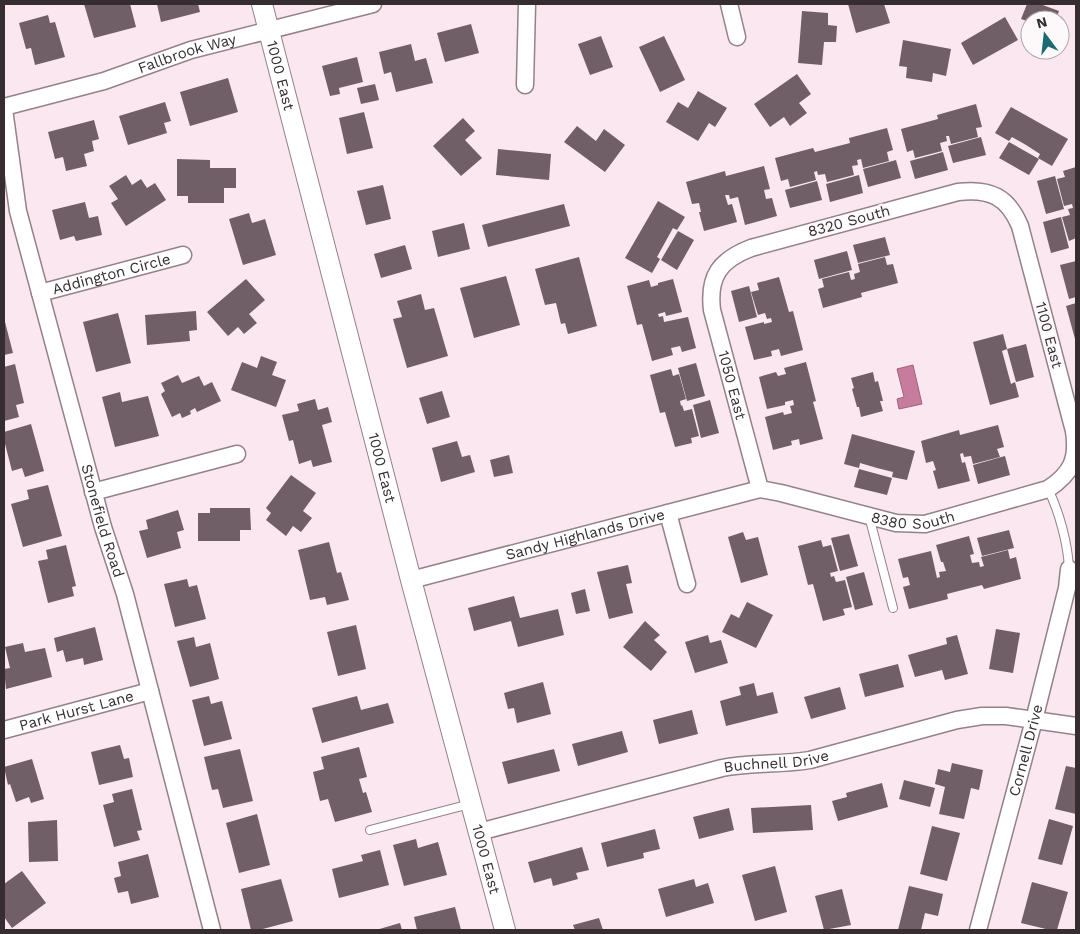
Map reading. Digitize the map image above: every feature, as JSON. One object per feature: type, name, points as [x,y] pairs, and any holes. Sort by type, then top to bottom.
[{"type":"street","name":"1000 East","points":[[262,4],[411,580],[505,930]]},
{"type":"street","name":"Fallbrook Way","points":[[4,108],[104,81],[191,50],[373,4]]},
{"type":"street","points":[[525,85],[527,4]]},
{"type":"street","points":[[728,4],[737,38]]},
{"type":"street","name":"Stonefield Road","points":[[4,108],[18,212],[93,492],[125,594],[212,930]]},
{"type":"street","name":"8320 South","points":[[713,278],[726,261],[738,253],[751,248],[958,192],[984,191],[996,195]]},
{"type":"street","name":"1100 East","points":[[996,195],[1006,203],[1020,226],[1074,430],[1076,444],[1074,457],[1069,470],[1055,485]]},
{"type":"street","name":"Addington Circle","points":[[40,293],[183,255]]},
{"type":"street","name":"1050 East","points":[[713,278],[711,288],[712,310],[760,489]]},
{"type":"street","points":[[93,492],[237,454]]},
{"type":"street","name":"8380 South","points":[[760,489],[896,524],[910,525],[925,524],[1055,485]]},
{"type":"street","name":"Sandy Highlands Drive","points":[[411,580],[760,489]]},
{"type":"street","points":[[668,513],[687,584]]},
{"type":"street","name":"Cornell Drive","points":[[978,930],[1034,720],[1067,588],[1069,569]]},
{"type":"street","name":"Park Hurst Lane","points":[[4,730],[150,691]]},
{"type":"street","name":"Buchnell Drive","points":[[479,832],[743,763],[787,764],[810,760],[958,720],[982,716],[1006,716],[1076,726]]},
{"type":"lane","points":[[1055,485],[1053,498],[1069,553],[1069,569]]},
{"type":"lane","points":[[869,516],[893,608]]},
{"type":"lane","points":[[370,830],[472,804]]},
{"type":"shaded area","points":[[913,365],[922,404],[899,409],[897,399],[904,397],[897,369]]},
{"type":"building","points":[[84,4],[130,4],[136,27],[94,38]]},
{"type":"building","points":[[157,4],[198,4],[200,12],[161,22]]},
{"type":"building","points":[[848,4],[884,4],[890,23],[856,33]]},
{"type":"building","points":[[1027,4],[1040,4],[1056,10],[1025,10]]},
{"type":"building","points":[[802,11],[828,13],[828,25],[837,26],[836,42],[824,42],[822,65],[798,63]]},
{"type":"building","points":[[48,15],[50,23],[55,22],[65,57],[35,65],[31,48],[26,49],[19,23]]},
{"type":"building","points":[[1005,17],[1018,40],[973,65],[961,43]]},
{"type":"building","points":[[471,24],[479,53],[445,62],[437,33]]},
{"type":"building","points":[[601,36],[613,67],[590,75],[578,44]]},
{"type":"building","points":[[664,36],[685,80],[660,92],[639,47]]},
{"type":"building","points":[[903,40],[951,49],[946,76],[933,73],[932,82],[906,78],[907,67],[899,66]]},
{"type":"building","points":[[411,44],[415,61],[426,58],[433,83],[396,92],[391,72],[384,74],[379,52]]},
{"type":"building","points":[[357,57],[363,82],[339,88],[340,94],[330,96],[322,66]]},
{"type":"building","points":[[797,74],[811,94],[799,103],[807,113],[790,126],[784,117],[770,127],[754,104]]},
{"type":"building","points":[[228,78],[238,112],[190,126],[180,92]]},
{"type":"building","points":[[375,84],[379,100],[361,104],[357,88]]},
{"type":"building","points":[[698,91],[727,108],[715,127],[709,123],[698,141],[666,122],[678,102],[688,108]]},
{"type":"building","points":[[165,102],[171,121],[164,123],[167,133],[128,145],[119,116]]},
{"type":"building","points":[[976,104],[982,127],[976,128],[978,137],[951,144],[949,136],[946,136],[947,141],[940,143],[942,151],[915,158],[913,150],[907,152],[901,129],[938,119],[937,115]]},
{"type":"building","points":[[1011,107],[1068,139],[1052,166],[1038,158],[1040,154],[1026,145],[1012,137],[1009,141],[995,133]]},
{"type":"building","points":[[364,112],[373,148],[347,154],[339,118]]},
{"type":"building","points":[[463,118],[475,131],[465,140],[482,158],[461,176],[433,146]]},
{"type":"building","points":[[94,120],[99,139],[92,141],[94,151],[84,154],[87,166],[66,171],[63,157],[55,159],[48,132]]},
{"type":"building","points":[[577,126],[596,141],[604,129],[625,145],[605,172],[564,142]]},
{"type":"building","points":[[887,128],[893,150],[887,152],[889,161],[863,168],[861,159],[857,160],[858,165],[852,166],[854,175],[827,182],[825,174],[818,175],[817,171],[814,172],[816,180],[790,187],[788,179],[781,181],[775,158],[813,148],[815,152],[850,143],[849,138]]},
{"type":"building","points":[[981,137],[986,155],[953,163],[948,146]]},
{"type":"building","points":[[1009,142],[1039,159],[1029,175],[999,158]]},
{"type":"building","points":[[498,149],[551,154],[549,180],[496,175]]},
{"type":"building","points":[[943,152],[948,170],[915,179],[910,161]]},
{"type":"building","points":[[177,159],[210,160],[210,168],[236,168],[236,188],[224,188],[224,203],[188,203],[188,196],[177,196]]},
{"type":"building","points":[[896,160],[901,178],[868,187],[863,169]]},
{"type":"building","points":[[764,166],[770,189],[764,190],[766,199],[772,198],[777,216],[745,225],[738,197],[730,199],[729,195],[725,195],[728,205],[732,204],[737,222],[704,231],[699,212],[701,212],[699,203],[692,204],[686,182],[725,171],[726,176]]},
{"type":"building","points":[[1076,167],[1076,238],[1069,241],[1062,217],[1070,215],[1068,209],[1073,208],[1072,204],[1064,206],[1057,179],[1065,177],[1063,171]]},
{"type":"building","points":[[126,175],[132,185],[141,179],[147,188],[155,183],[166,200],[126,226],[111,203],[118,199],[109,186]]},
{"type":"building","points":[[859,175],[863,193],[830,202],[826,184]]},
{"type":"building","points":[[1055,176],[1064,209],[1046,214],[1037,181]]},
{"type":"building","points":[[817,181],[822,200],[790,208],[785,190]]},
{"type":"building","points":[[383,185],[391,219],[366,225],[357,191]]},
{"type":"building","points":[[658,201],[685,217],[677,230],[673,228],[657,257],[660,259],[652,273],[625,258]]},
{"type":"building","points":[[85,202],[89,218],[98,216],[102,235],[76,241],[74,236],[60,240],[52,210]]},
{"type":"building","points":[[564,204],[570,226],[488,247],[482,225]]},
{"type":"building","points":[[249,213],[252,223],[265,219],[276,255],[243,265],[229,219]]},
{"type":"building","points":[[1061,217],[1069,248],[1051,253],[1043,222]]},
{"type":"building","points":[[464,223],[470,249],[438,257],[432,231]]},
{"type":"building","points":[[678,231],[694,240],[677,270],[661,260]]},
{"type":"building","points":[[885,237],[890,255],[858,263],[853,245]]},
{"type":"building","points":[[405,245],[412,269],[381,278],[374,254]]},
{"type":"building","points":[[847,251],[852,270],[819,279],[814,260]]},
{"type":"building","points":[[579,257],[597,326],[568,334],[565,323],[561,324],[556,303],[545,305],[535,269]]},
{"type":"building","points":[[885,257],[887,265],[893,264],[898,283],[861,293],[862,297],[823,308],[818,289],[824,287],[822,279],[849,272],[851,280],[855,279],[854,274],[860,272],[858,264]]},
{"type":"building","points":[[1076,261],[1076,297],[1069,299],[1060,265]]},
{"type":"building","points":[[506,276],[520,325],[474,338],[460,288]]},
{"type":"building","points":[[779,277],[789,312],[793,311],[803,350],[781,356],[779,349],[771,351],[772,356],[754,360],[745,327],[772,322],[771,318],[767,319],[765,313],[758,315],[751,292],[759,290],[757,283]]},
{"type":"building","points":[[246,279],[265,300],[249,314],[257,323],[244,334],[238,327],[228,336],[207,312]]},
{"type":"building","points":[[673,279],[682,312],[666,316],[665,312],[658,314],[659,317],[663,316],[664,322],[688,317],[696,348],[682,352],[680,346],[671,348],[673,355],[652,361],[642,324],[637,325],[627,286],[649,280],[651,287]]},
{"type":"building","points":[[749,286],[757,317],[739,322],[731,291]]},
{"type":"building","points":[[421,294],[425,310],[434,308],[448,356],[407,368],[393,319],[402,317],[397,301]]},
{"type":"building","points":[[1076,303],[1076,338],[1075,339],[1066,306]]},
{"type":"building","points":[[196,311],[197,330],[189,331],[190,341],[147,345],[145,315]]},
{"type":"building","points":[[118,313],[131,363],[96,372],[83,322]]},
{"type":"building","points":[[4,318],[13,353],[4,355]]},
{"type":"building","points":[[1003,334],[1007,349],[1002,351],[1011,384],[1015,382],[1019,397],[990,405],[973,342]]},
{"type":"building","points":[[1026,344],[1034,377],[1016,382],[1007,349]]},
{"type":"building","points":[[261,356],[277,362],[272,375],[286,380],[276,407],[231,390],[242,362],[257,368]]},
{"type":"building","points":[[806,362],[816,401],[813,402],[823,439],[800,445],[799,439],[791,441],[792,445],[773,450],[765,417],[783,412],[784,415],[792,413],[790,406],[794,405],[793,400],[785,402],[785,405],[767,409],[759,377],[776,372],[778,376],[786,374],[784,368]]},
{"type":"building","points":[[696,363],[705,396],[687,401],[678,368]]},
{"type":"building","points":[[15,364],[24,403],[16,405],[19,417],[4,421],[4,367]]},
{"type":"building","points":[[671,369],[673,376],[679,374],[686,399],[680,401],[681,406],[684,411],[692,409],[699,436],[691,438],[692,443],[675,447],[665,412],[660,413],[650,375]]},
{"type":"building","points":[[873,372],[875,382],[878,381],[883,401],[880,401],[883,411],[861,417],[852,389],[854,388],[851,378]]},
{"type":"building","points":[[178,375],[182,383],[199,376],[204,386],[212,382],[221,401],[197,412],[195,408],[190,411],[191,414],[182,418],[180,413],[172,417],[161,394],[165,391],[161,383]]},
{"type":"building","points":[[442,391],[450,417],[427,424],[419,398]]},
{"type":"building","points":[[120,392],[122,402],[148,396],[159,436],[115,447],[102,397]]},
{"type":"building","points":[[315,399],[318,410],[328,407],[332,422],[322,425],[332,462],[313,467],[311,460],[299,464],[293,440],[289,441],[282,415],[299,411],[297,404]]},
{"type":"building","points":[[710,400],[719,433],[701,438],[693,405]]},
{"type":"building","points":[[31,424],[44,471],[25,477],[22,468],[12,471],[4,440],[4,432]]},
{"type":"building","points":[[998,425],[1004,447],[997,449],[1000,457],[973,464],[971,456],[964,457],[963,453],[960,454],[962,463],[965,462],[970,481],[938,489],[933,471],[936,470],[933,461],[926,463],[921,441],[959,430],[960,435]]},
{"type":"building","points":[[852,434],[915,451],[907,480],[892,477],[893,472],[860,463],[859,468],[844,464]]},
{"type":"building","points":[[457,441],[462,457],[470,455],[475,472],[441,482],[432,448]]},
{"type":"building","points":[[509,455],[513,473],[494,477],[490,460]]},
{"type":"building","points":[[1005,456],[1010,475],[978,484],[973,465]]},
{"type":"building","points":[[859,469],[892,478],[887,495],[854,487]]},
{"type":"building","points":[[291,475],[316,493],[303,511],[312,518],[301,532],[293,526],[286,536],[266,520],[271,513],[266,508]]},
{"type":"building","points":[[48,485],[62,536],[23,547],[11,504],[29,499],[27,490]]},
{"type":"building","points":[[210,508],[250,508],[251,530],[240,530],[240,541],[198,541],[198,513],[210,513]]},
{"type":"building","points":[[178,510],[184,530],[177,532],[181,548],[147,558],[139,531],[148,529],[146,520]]},
{"type":"building","points":[[1009,530],[1014,548],[982,556],[977,538]]},
{"type":"building","points":[[743,532],[746,540],[758,537],[768,575],[741,583],[728,537]]},
{"type":"building","points":[[849,534],[858,566],[840,571],[831,538]]},
{"type":"building","points":[[969,536],[974,554],[970,555],[972,563],[979,562],[980,567],[984,566],[981,557],[1008,550],[1010,559],[1016,557],[1021,579],[984,589],[982,585],[947,594],[948,599],[909,609],[903,587],[910,585],[908,577],[903,578],[898,559],[931,551],[937,578],[940,577],[939,572],[946,571],[936,545]]},
{"type":"building","points":[[821,540],[823,547],[831,545],[838,571],[830,573],[831,577],[834,576],[836,582],[845,580],[852,607],[843,609],[845,615],[823,621],[813,584],[808,585],[798,546]]},
{"type":"building","points":[[329,542],[337,573],[341,572],[349,600],[327,605],[325,597],[310,600],[298,550]]},
{"type":"building","points":[[66,545],[76,586],[72,587],[74,596],[48,603],[38,561],[48,559],[46,550]]},
{"type":"building","points":[[628,565],[632,583],[626,584],[633,613],[609,619],[597,572]]},
{"type":"building","points":[[864,572],[873,605],[855,610],[846,577]]},
{"type":"building","points":[[187,579],[189,587],[197,585],[206,619],[175,627],[164,584]]},
{"type":"building","points":[[585,589],[590,611],[576,614],[571,593]]},
{"type":"building","points":[[514,596],[520,618],[558,609],[564,635],[518,647],[511,621],[474,631],[468,608]]},
{"type":"building","points":[[747,602],[773,615],[756,648],[722,632],[731,614],[739,618]]},
{"type":"building","points":[[645,621],[660,635],[654,640],[667,652],[651,671],[623,647]]},
{"type":"building","points":[[356,625],[366,669],[338,676],[327,632]]},
{"type":"building","points":[[95,627],[103,660],[84,665],[83,658],[66,662],[63,650],[57,652],[54,638]]},
{"type":"building","points":[[996,629],[1020,633],[1013,673],[989,669]]},
{"type":"building","points":[[708,635],[710,643],[721,640],[728,663],[695,673],[685,642]]},
{"type":"building","points":[[957,635],[968,674],[945,680],[942,670],[915,677],[908,655],[947,644],[946,638]]},
{"type":"building","points":[[194,637],[196,647],[210,643],[219,679],[190,687],[177,641]]},
{"type":"building","points":[[23,643],[25,652],[45,648],[52,677],[6,689],[4,669],[10,668],[5,647]]},
{"type":"building","points":[[898,664],[904,687],[865,697],[859,674]]},
{"type":"building","points":[[543,682],[551,714],[517,723],[514,708],[508,709],[504,693]]},
{"type":"building","points":[[754,683],[757,696],[773,692],[778,713],[726,726],[720,701],[741,695],[739,687]]},
{"type":"building","points":[[840,687],[846,709],[811,719],[804,697]]},
{"type":"building","points":[[209,696],[211,704],[222,701],[232,739],[204,746],[192,700]]},
{"type":"building","points":[[357,696],[361,710],[388,703],[394,723],[322,743],[312,708]]},
{"type":"building","points":[[692,710],[698,734],[659,744],[653,720]]},
{"type":"building","points":[[622,731],[628,752],[578,766],[572,744]]},
{"type":"building","points":[[120,745],[124,759],[129,758],[133,777],[99,785],[91,752]]},
{"type":"building","points":[[359,747],[367,777],[359,779],[363,793],[366,792],[372,812],[335,822],[328,799],[320,801],[313,772],[324,769],[321,757]]},
{"type":"building","points":[[240,749],[253,801],[223,808],[218,789],[212,790],[204,757]]},
{"type":"building","points":[[554,749],[560,771],[508,784],[502,762]]},
{"type":"building","points":[[32,759],[44,799],[31,803],[29,797],[16,802],[10,784],[8,785],[4,767]]},
{"type":"building","points":[[952,763],[983,770],[979,790],[971,788],[964,819],[939,814],[945,787],[935,784],[938,769],[950,772]]},
{"type":"building","points":[[1066,766],[1076,768],[1076,814],[1055,809]]},
{"type":"building","points":[[904,780],[935,788],[930,807],[899,799]]},
{"type":"building","points":[[882,783],[888,807],[838,821],[832,801],[847,797],[846,793]]},
{"type":"building","points":[[132,789],[142,830],[137,831],[140,840],[114,847],[103,805],[114,802],[112,794]]},
{"type":"building","points":[[811,805],[813,830],[753,833],[751,808]]},
{"type":"building","points":[[729,808],[734,830],[699,839],[693,817]]},
{"type":"building","points":[[257,814],[270,865],[239,873],[226,823]]},
{"type":"building","points":[[1049,819],[1073,826],[1062,865],[1038,859]]},
{"type":"building","points":[[57,820],[58,861],[29,862],[28,822]]},
{"type":"building","points":[[932,826],[960,833],[947,881],[920,874]]},
{"type":"building","points":[[655,829],[660,849],[643,853],[644,858],[607,867],[601,843]]},
{"type":"building","points":[[416,839],[418,848],[438,842],[447,875],[404,886],[393,845]]},
{"type":"building","points":[[582,847],[589,870],[576,873],[578,879],[553,886],[551,878],[534,883],[528,862]]},
{"type":"building","points":[[380,850],[389,885],[339,898],[332,869],[363,861],[361,855]]},
{"type":"building","points":[[148,854],[159,897],[131,904],[128,891],[118,893],[114,878],[121,876],[118,862]]},
{"type":"building","points":[[775,866],[787,912],[755,921],[742,875]]},
{"type":"building","points":[[22,871],[46,903],[12,928],[4,917],[4,884]]},
{"type":"building","points":[[281,879],[293,921],[259,930],[251,930],[241,889]]},
{"type":"building","points":[[694,879],[696,887],[708,883],[714,903],[666,917],[658,889]]},
{"type":"building","points":[[1032,882],[1068,892],[1057,930],[1021,923]]},
{"type":"building","points":[[909,886],[943,894],[938,916],[925,913],[921,930],[898,930]]},
{"type":"building","points":[[842,889],[851,925],[824,930],[815,896]]},
{"type":"building","points":[[455,907],[461,930],[417,930],[414,917]]},
{"type":"building","points":[[599,918],[603,930],[575,930],[573,925]]},
{"type":"building","points":[[400,923],[402,930],[376,930]]}]
